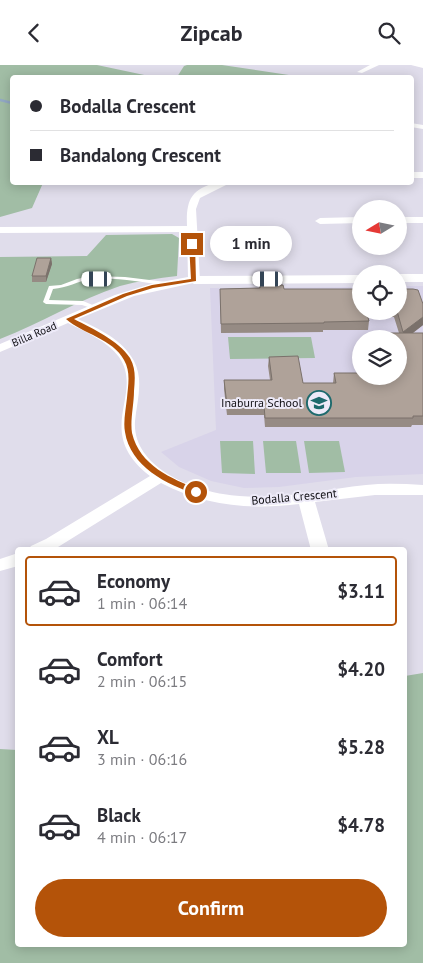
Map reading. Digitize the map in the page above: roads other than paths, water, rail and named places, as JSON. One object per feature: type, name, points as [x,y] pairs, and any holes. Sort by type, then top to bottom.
[{"type":"street","points":[[360,72],[376,65]]},
{"type":"street","points":[[414,65],[423,66]]},
{"type":"street","points":[[194,280],[191,209],[196,196],[218,185]]},
{"type":"street","points":[[320,221],[352,220]]},
{"type":"street","points":[[408,220],[423,220]]},
{"type":"street","points":[[0,230],[191,229]]},
{"type":"street","points":[[407,278],[423,278]]},
{"type":"street","name":"Billa Road","points":[[0,348],[20,341],[93,307],[125,295],[166,284],[194,280],[352,279]]},
{"type":"street","name":"Bodalla Crescent","points":[[69,319],[97,334],[121,351],[127,360],[132,371],[128,425],[130,440],[146,463],[160,476],[186,488],[224,499],[253,502],[306,499],[384,489],[423,490]]},
{"type":"street","points":[[51,547],[160,476]]},
{"type":"street","points":[[306,499],[319,547]]},
{"type":"street","points":[[0,565],[15,560]]},
{"type":"lane","points":[[93,307],[83,303],[46,302],[51,287],[66,287],[85,279],[135,279],[166,284]]},
{"type":"waterway","points":[[0,100],[10,102]]},
{"type":"place","name":"Inaburra School","points":[[319,403]]}]
